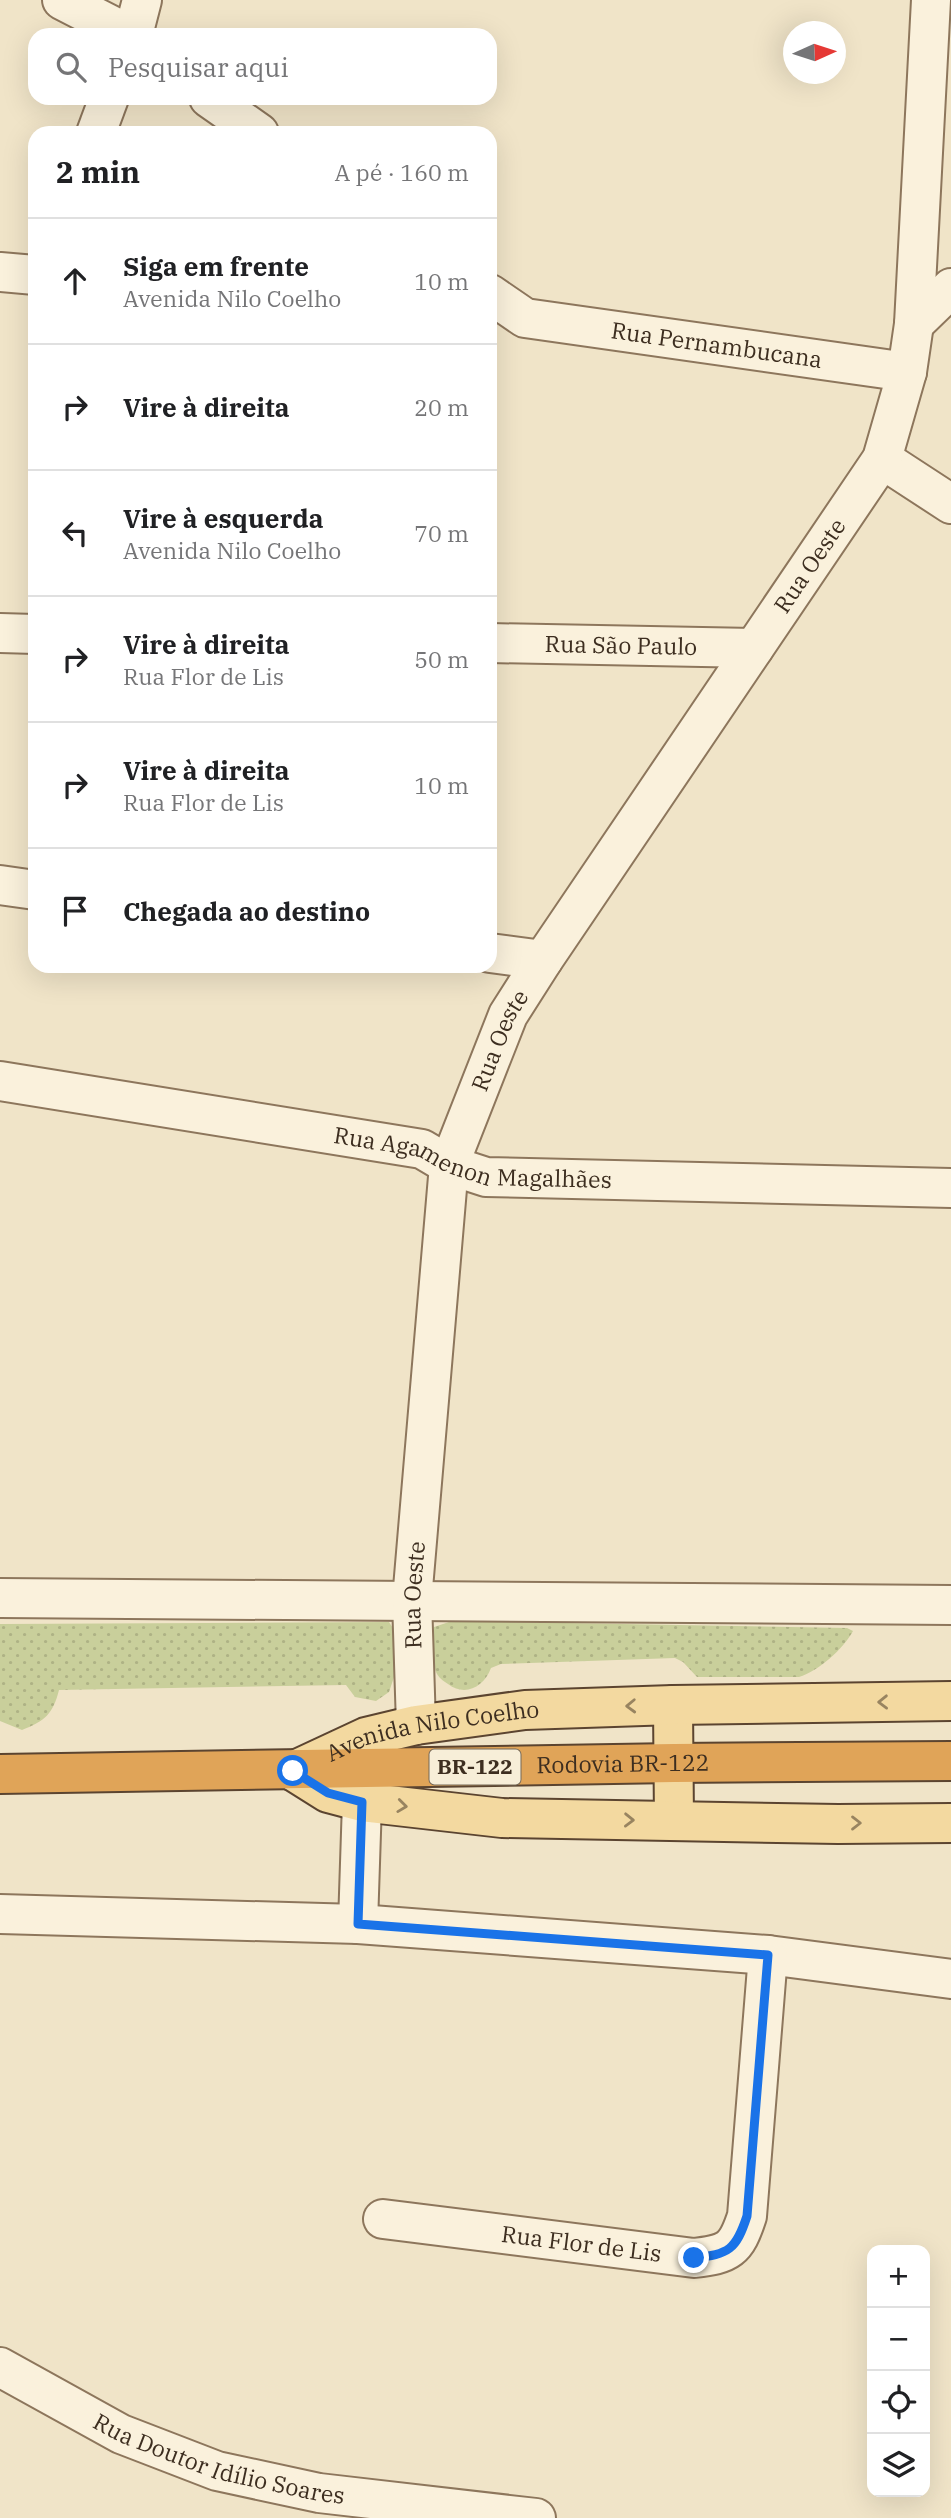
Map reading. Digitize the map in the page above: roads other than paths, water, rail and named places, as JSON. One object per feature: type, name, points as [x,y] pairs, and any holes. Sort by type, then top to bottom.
[{"type":"highway","name":"Rodovia BR-122","points":[[0,1774],[951,1761]]},
{"type":"main road","name":"Avenida Nilo Coelho","points":[[293,1771],[366,1737],[416,1725],[525,1710],[673,1704],[951,1701]]},
{"type":"main road","points":[[673,1704],[674,1821]]},
{"type":"main road","name":"Avenida Nilo Coelho","points":[[293,1771],[328,1793],[362,1802],[502,1818],[951,1823]]},
{"type":"street","points":[[62,0],[117,28]]},
{"type":"street","points":[[133,28],[142,0]]},
{"type":"street","name":"Rua Oeste","points":[[416,1725],[412,1600],[449,1165],[508,1015],[542,960],[882,459],[907,372],[914,324],[931,0]]},
{"type":"street","points":[[99,126],[106,105]]},
{"type":"street","points":[[219,105],[249,126]]},
{"type":"street","points":[[0,272],[28,274]]},
{"type":"street","points":[[914,324],[951,288]]},
{"type":"street","name":"Rua Pernambucana","points":[[497,303],[508,317],[907,372]]},
{"type":"street","points":[[882,459],[951,504]]},
{"type":"street","points":[[0,633],[28,634]]},
{"type":"street","name":"Rua São Paulo","points":[[497,643],[754,648]]},
{"type":"street","points":[[0,885],[28,889]]},
{"type":"street","points":[[497,954],[542,960]]},
{"type":"street","name":"Rua Agamenon Magalhães","points":[[0,1081],[422,1149],[449,1165],[486,1177],[951,1188]]},
{"type":"street","points":[[0,1598],[951,1605]]},
{"type":"street","points":[[358,1924],[362,1802]]},
{"type":"street","points":[[0,1914],[358,1924],[768,1955],[951,1979]]},
{"type":"street","name":"Rua Flor de Lis","points":[[383,2219],[694,2258],[719,2255],[732,2249],[741,2235],[747,2216],[768,1955]]},
{"type":"street","name":"Rua Doutor Idílio Soares","points":[[0,2367],[121,2434],[217,2471],[319,2493],[536,2518]]}]
